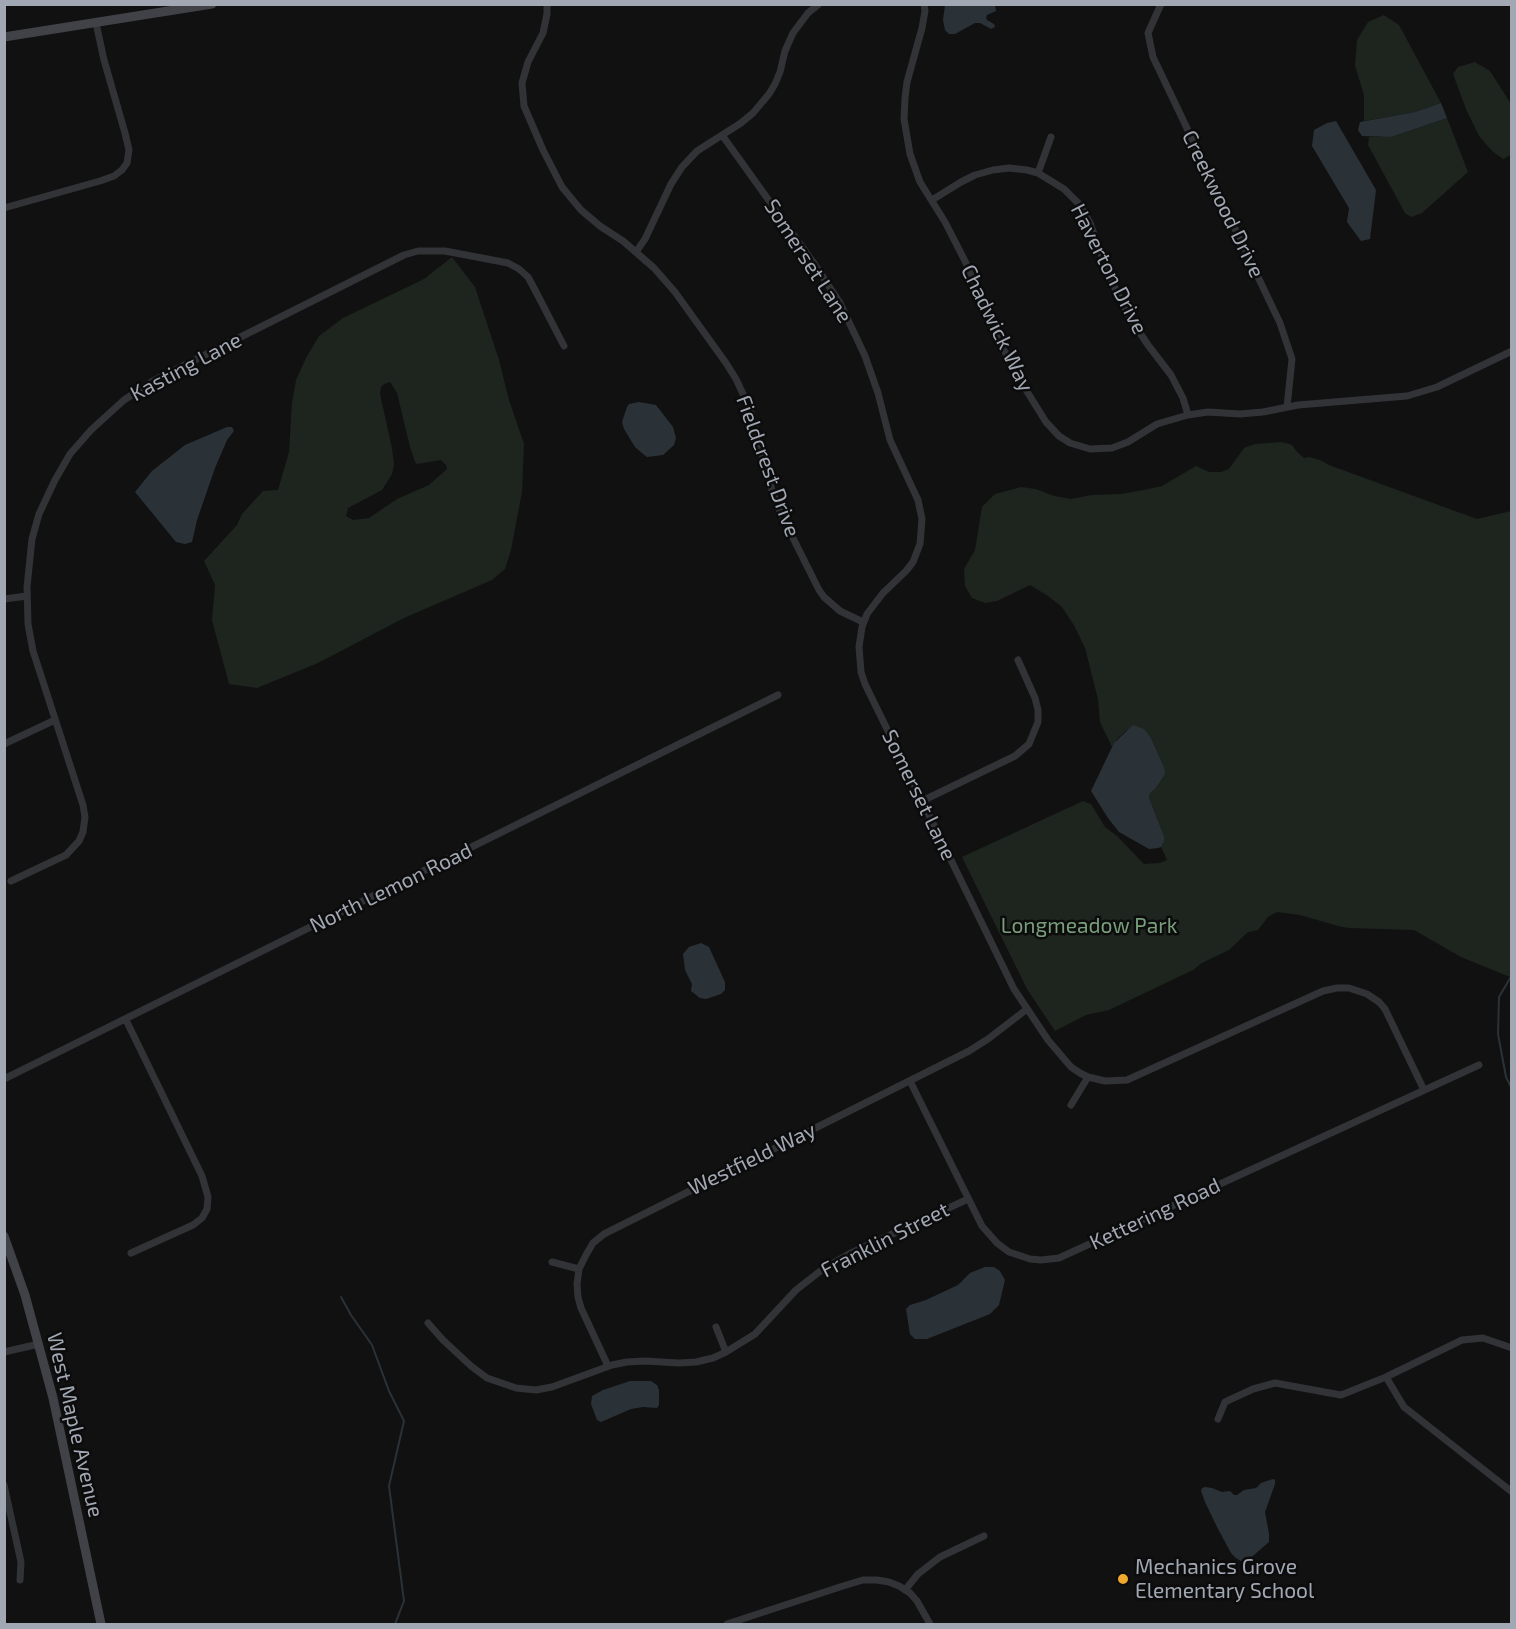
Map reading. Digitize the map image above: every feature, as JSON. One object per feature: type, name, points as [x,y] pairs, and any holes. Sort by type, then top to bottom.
[{"type":"main road","points":[[4,37],[212,4]]},
{"type":"main road","name":"West Maple Avenue","points":[[4,1236],[25,1295],[53,1398],[101,1624]]},
{"type":"street","name":"Fieldcrest Drive","points":[[547,4],[543,33],[528,62],[522,83],[522,93],[527,115],[562,186],[581,210],[654,268],[675,292],[736,379],[750,409],[780,512],[819,590],[840,611],[863,622]]},
{"type":"street","points":[[636,252],[682,167],[697,151],[753,113],[769,94],[780,72],[785,51],[793,33],[808,13],[819,4]]},
{"type":"street","name":"Chadwick Way","points":[[924,4],[922,28],[908,82],[904,119],[910,154],[921,182],[966,263],[1002,347],[1018,377],[1046,422],[1059,436],[1070,443],[1090,449],[1112,448],[1128,442],[1157,424],[1208,412],[1252,413],[1287,407],[1407,396],[1437,387],[1512,351]]},
{"type":"street","name":"Creekwood Drive","points":[[1161,4],[1149,33],[1153,57],[1280,322],[1292,359],[1287,407]]},
{"type":"street","points":[[4,208],[114,176],[127,163],[129,150],[96,23]]},
{"type":"street","name":"Somerset Lane","points":[[722,135],[813,261],[840,303],[865,356],[878,393],[890,440],[918,500],[922,529],[917,553],[906,571],[883,593],[863,622],[859,646],[861,672],[1014,989],[1048,1040],[1071,1067],[1088,1077],[1113,1082],[1135,1077],[1323,991],[1349,988],[1367,994],[1385,1009],[1424,1090]]},
{"type":"street","points":[[1038,173],[1052,137]]},
{"type":"street","name":"Haverton Drive","points":[[932,200],[975,175],[1009,168],[1038,173],[1064,189],[1080,205],[1109,276],[1130,318],[1171,375],[1183,398],[1188,415]]},
{"type":"street","name":"Kasting Lane","points":[[11,882],[66,855],[79,841],[83,832],[85,817],[83,804],[33,651],[28,624],[27,596],[28,562],[39,514],[70,454],[90,429],[112,409],[153,381],[405,255],[418,251],[445,251],[508,263],[519,269],[528,277],[536,290],[564,346]]},
{"type":"street","points":[[4,600],[27,596]]},
{"type":"street","points":[[922,801],[1015,756],[1029,744],[1038,722],[1038,710],[1018,660]]},
{"type":"street","name":"North Lemon Road","points":[[4,1079],[778,696]]},
{"type":"street","points":[[4,744],[56,720]]},
{"type":"street","name":"Westfield Way","points":[[608,1366],[581,1308],[578,1291],[579,1269],[593,1243],[604,1234],[969,1051],[1027,1009]]},
{"type":"street","points":[[126,1020],[202,1176],[208,1197],[207,1209],[202,1218],[192,1225],[131,1253]]},
{"type":"street","name":"Kettering Road","points":[[910,1081],[982,1226],[997,1243],[1009,1252],[1030,1259],[1052,1259],[1059,1258],[1479,1065]]},
{"type":"street","points":[[1071,1105],[1088,1077]]},
{"type":"street","name":"Franklin Street","points":[[428,1323],[443,1340],[487,1378],[516,1388],[536,1390],[552,1387],[608,1366],[636,1361],[696,1362],[726,1352],[755,1334],[796,1290],[823,1269],[849,1254],[968,1199]]},
{"type":"street","points":[[552,1262],[579,1269]]},
{"type":"street","points":[[716,1327],[726,1352]]},
{"type":"street","points":[[1218,1419],[1225,1402],[1253,1389],[1275,1383],[1341,1395],[1386,1377],[1462,1340],[1483,1338],[1512,1348]]},
{"type":"street","points":[[4,1352],[39,1344]]},
{"type":"street","points":[[1386,1377],[1404,1407],[1512,1492]]},
{"type":"street","points":[[4,1485],[21,1562],[20,1580]]},
{"type":"street","points":[[905,1590],[918,1574],[940,1557],[984,1536]]},
{"type":"street","points":[[727,1624],[863,1580],[889,1582],[905,1590],[917,1602],[930,1624]]},
{"type":"green space","points":[[1384,15],[1399,25],[1441,103],[1415,112],[1364,121],[1364,95],[1355,66],[1357,40],[1368,22]]},
{"type":"green space","points":[[1475,62],[1490,71],[1511,104],[1511,155],[1503,159],[1492,151],[1479,136],[1453,74],[1458,67]]},
{"type":"green space","points":[[1447,118],[1468,172],[1422,213],[1411,217],[1405,213],[1368,145],[1369,137],[1391,137]]},
{"type":"green space","points":[[452,257],[475,287],[524,444],[522,492],[505,569],[492,580],[404,618],[318,663],[257,688],[229,684],[212,620],[215,585],[204,561],[237,525],[242,514],[263,491],[278,490],[289,452],[296,380],[319,336],[343,318],[424,279]],"holes":[[[390,382],[397,393],[415,462],[417,464],[441,460],[447,469],[429,485],[397,499],[369,518],[353,520],[346,516],[348,508],[382,490],[392,474],[394,464],[392,448],[380,394],[381,387]]]},
{"type":"green space","name":"Longmeadow Park","points":[[1282,442],[1292,445],[1304,458],[1320,460],[1477,519],[1511,511],[1512,975],[1510,977],[1461,957],[1414,930],[1349,928],[1300,915],[1277,912],[1268,917],[1258,930],[1248,932],[1229,950],[1193,970],[1109,1010],[1086,1015],[1055,1031],[1027,989],[962,857],[1083,801],[1091,804],[1105,827],[1144,864],[1167,860],[1161,847],[1164,836],[1149,798],[1149,794],[1164,774],[1164,767],[1151,738],[1127,730],[1112,747],[1100,722],[1098,699],[1085,648],[1062,607],[1030,585],[997,601],[985,603],[972,598],[965,586],[964,569],[975,550],[982,507],[995,494],[1021,487],[1071,499],[1144,490],[1162,486],[1196,466],[1209,472],[1221,472],[1229,469],[1244,448],[1255,444]]},
{"type":"shaded area","points":[[945,5],[995,5],[996,11],[987,15],[986,18],[995,27],[991,29],[975,23],[955,34],[949,34],[945,30],[943,20]]},
{"type":"shaded area","points":[[1441,103],[1447,118],[1391,137],[1362,136],[1358,130],[1360,122],[1415,112]]},
{"type":"shaded area","points":[[1336,121],[1376,190],[1370,239],[1361,241],[1347,222],[1349,208],[1312,146],[1314,130]]},
{"type":"shaded area","points":[[639,402],[656,405],[673,427],[676,438],[674,445],[663,455],[647,457],[635,447],[624,429],[622,422],[627,407],[629,404]]},
{"type":"shaded area","points":[[232,427],[234,431],[227,440],[215,468],[192,542],[185,544],[176,542],[135,492],[152,471],[185,445]]},
{"type":"shaded area","points":[[1133,725],[1144,729],[1151,738],[1164,767],[1165,774],[1149,794],[1164,836],[1164,842],[1158,848],[1149,849],[1119,832],[1091,791],[1114,743]]},
{"type":"shaded area","points":[[701,943],[709,947],[725,982],[725,990],[721,994],[706,999],[700,998],[691,991],[692,984],[685,970],[683,954],[689,947]]},
{"type":"shaded area","points":[[985,1267],[994,1267],[1000,1271],[1005,1280],[999,1305],[990,1314],[927,1339],[915,1339],[910,1334],[906,1309],[910,1305],[958,1285],[970,1273]]},
{"type":"shaded area","points":[[630,1381],[651,1381],[657,1385],[659,1405],[657,1408],[631,1409],[601,1422],[597,1420],[591,1404],[592,1396]]},
{"type":"shaded area","points":[[1273,1479],[1275,1484],[1265,1512],[1269,1542],[1247,1561],[1241,1561],[1231,1553],[1217,1527],[1205,1502],[1202,1488],[1212,1488],[1222,1492],[1230,1491],[1237,1495]]},
{"type":"waterway","points":[[1512,975],[1499,997],[1498,1034],[1506,1077],[1512,1089]]},
{"type":"waterway","points":[[341,1297],[372,1345],[389,1391],[404,1421],[389,1486],[404,1601],[395,1624]]},
{"type":"place","name":"Mechanics Grove Elementary School","points":[[1123,1579]]}]
